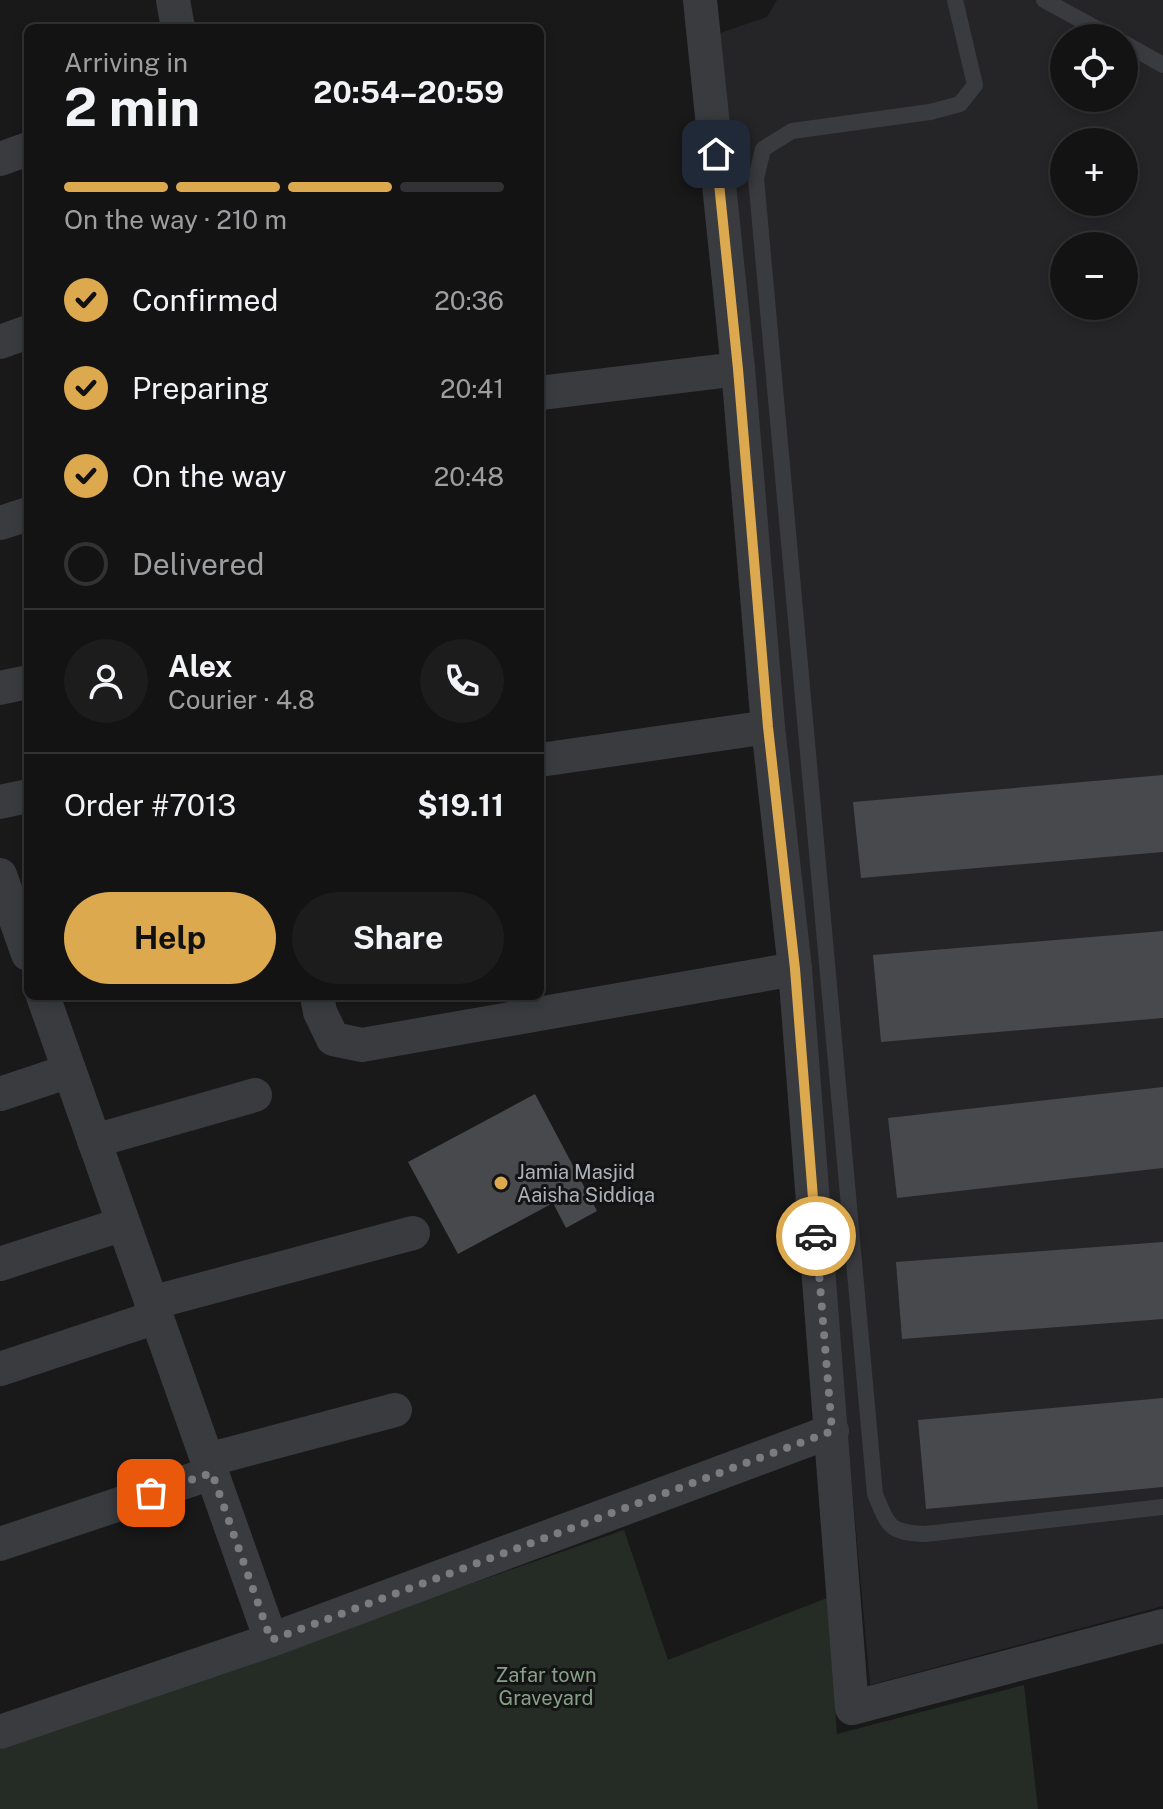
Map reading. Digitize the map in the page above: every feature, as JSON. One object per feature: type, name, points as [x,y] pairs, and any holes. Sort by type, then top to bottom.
[{"type":"street","points":[[173,0],[177,24]]},
{"type":"street","points":[[700,0],[738,369],[768,727],[795,969],[852,1708],[1163,1626]]},
{"type":"street","points":[[0,159],[24,150]]},
{"type":"street","points":[[0,342],[24,333]]},
{"type":"street","points":[[544,393],[738,369]]},
{"type":"street","points":[[0,523],[24,515]]},
{"type":"street","points":[[0,688],[24,683]]},
{"type":"street","points":[[544,759],[768,727]]},
{"type":"street","points":[[0,802],[24,797]]},
{"type":"street","points":[[3,890],[24,944]]},
{"type":"street","points":[[318,1000],[333,1039],[362,1045],[795,969]]},
{"type":"street","points":[[44,1000],[271,1640]]},
{"type":"street","points":[[0,1094],[69,1071]]},
{"type":"street","points":[[94,1141],[255,1095]]},
{"type":"street","points":[[0,1264],[123,1224]]},
{"type":"street","points":[[0,1369],[154,1310],[413,1233]]},
{"type":"street","points":[[0,1544],[210,1467],[395,1410]]},
{"type":"street","points":[[0,1732],[271,1640],[832,1431]]},
{"type":"lane","points":[[955,0],[975,85],[960,104],[930,112],[792,131],[763,149],[756,178],[875,1494],[886,1521],[899,1533],[925,1534],[1163,1507]]},
{"type":"lane","points":[[1044,0],[1088,24]]},
{"type":"lane","points":[[1138,51],[1163,65]]},
{"type":"shaded area","points":[[777,0],[1163,0],[1163,1606],[870,1685],[720,33],[767,17]]},
{"type":"green space","name":"Zafar town Graveyard","points":[[624,1530],[668,1660],[827,1598],[837,1734],[1024,1685],[1038,1809],[0,1809],[0,1749]]},
{"type":"building","points":[[1163,775],[1163,852],[861,878],[853,802]]},
{"type":"building","points":[[1163,931],[1163,1018],[881,1042],[873,955]]},
{"type":"building","points":[[1163,1087],[1163,1168],[897,1198],[888,1118]]},
{"type":"building","name":"Jamia Masjid Aaisha Siddiqa","points":[[535,1094],[597,1211],[566,1228],[553,1203],[458,1254],[408,1162]]},
{"type":"building","points":[[1163,1242],[1163,1319],[902,1339],[896,1262]]},
{"type":"building","points":[[1163,1398],[1163,1487],[926,1509],[918,1420]]},
{"type":"way so far","points":[[151,1493],[212,1473],[271,1640],[832,1431],[816,1236]]},
{"type":"place","name":"Jamia Masjid Aaisha Siddiqa","points":[[501,1183]]},
{"type":"route","points":[[716,154],[738,369],[768,727],[795,969],[816,1236]]}]
